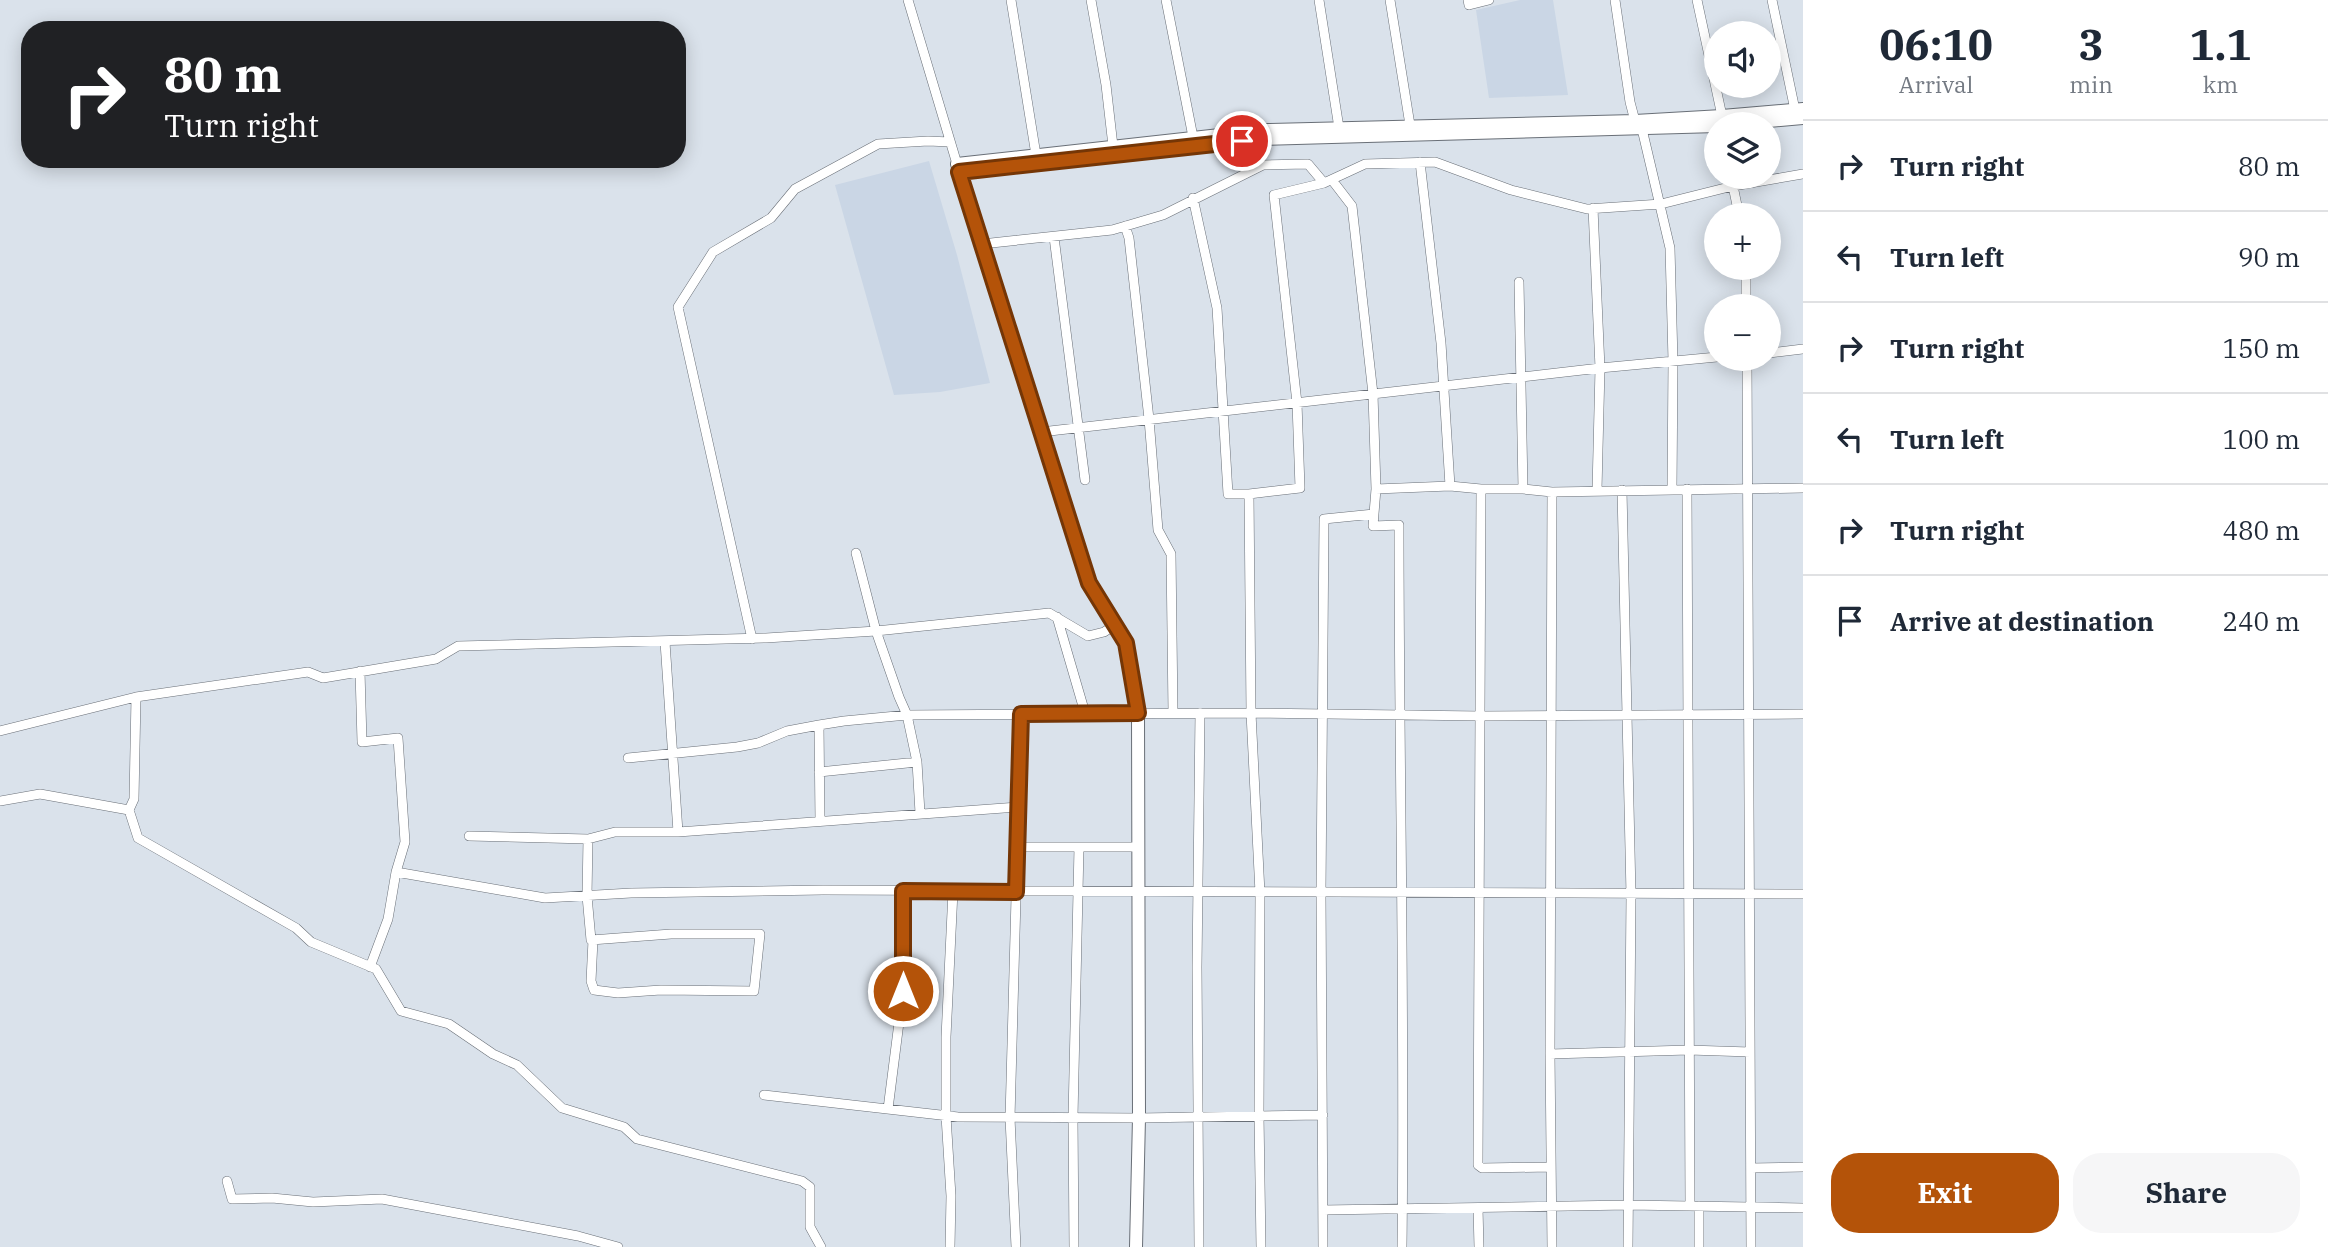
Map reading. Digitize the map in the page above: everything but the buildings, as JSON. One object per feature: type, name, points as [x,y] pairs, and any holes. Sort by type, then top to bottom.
[{"type":"street","points":[[908,0],[1089,583],[1126,643],[1138,713],[1139,1118],[1136,1247]]},
{"type":"street","points":[[1011,0],[1036,155]]},
{"type":"street","points":[[1091,0],[1106,85],[1113,146]]},
{"type":"street","points":[[1166,0],[1193,137]]},
{"type":"street","points":[[1319,0],[1339,128]]},
{"type":"street","points":[[1390,0],[1410,125]]},
{"type":"street","points":[[1468,0],[1469,5],[1489,0]]},
{"type":"street","points":[[1615,0],[1630,102],[1661,204],[1670,248],[1672,489]]},
{"type":"street","points":[[1697,0],[1717,112]]},
{"type":"street","points":[[1772,0],[1800,113]]},
{"type":"street","points":[[1781,115],[1800,113]]},
{"type":"street","points":[[1781,116],[1800,113]]},
{"type":"street","points":[[958,168],[1265,139],[1704,122]]},
{"type":"street","points":[[958,168],[1036,155],[1265,130],[1410,125],[1638,125]]},
{"type":"street","points":[[752,639],[678,307],[713,251],[771,218],[795,189],[878,144],[950,142]]},
{"type":"street","points":[[1193,198],[1217,308],[1228,494],[1249,494],[1300,488],[1297,403],[1274,195],[1328,182],[1366,164],[1420,162],[1435,162],[1511,190],[1587,209],[1661,204],[1721,189]]},
{"type":"street","points":[[1420,162],[1441,343],[1450,486]]},
{"type":"street","points":[[982,244],[1112,230],[1163,215],[1263,165],[1308,164],[1352,206],[1373,394],[1376,489],[1373,526],[1399,526],[1403,893],[1402,1247]]},
{"type":"street","points":[[1781,178],[1803,174]]},
{"type":"street","points":[[1593,208],[1600,368],[1597,490]]},
{"type":"street","points":[[1125,226],[1129,238],[1149,419],[1158,530],[1171,554],[1173,713]]},
{"type":"street","points":[[1054,237],[1085,480]]},
{"type":"street","points":[[1519,282],[1524,489]]},
{"type":"street","points":[[1781,352],[1803,349]]},
{"type":"street","points":[[1041,432],[1600,368],[1704,359]]},
{"type":"street","points":[[1747,371],[1751,1247]]},
{"type":"street","points":[[1376,489],[1450,486],[1552,492],[1803,488]]},
{"type":"street","points":[[1481,489],[1478,1165],[1482,1168],[1552,1167]]},
{"type":"street","points":[[1687,489],[1689,1050],[1694,1206],[1699,1247]]},
{"type":"street","points":[[1622,490],[1631,895],[1628,1247]]},
{"type":"street","points":[[1552,492],[1552,1247]]},
{"type":"street","points":[[1249,494],[1251,713],[1260,893],[1261,1247]]},
{"type":"street","points":[[1323,1247],[1321,893],[1324,519],[1374,514]]},
{"type":"street","points":[[856,553],[876,631],[907,715],[918,762],[920,813]]},
{"type":"street","points":[[0,731],[136,697],[308,671],[323,678],[436,659],[458,646],[752,639],[876,631],[1049,612],[1088,636],[1104,632],[1115,625]]},
{"type":"street","points":[[1057,617],[1085,713]]},
{"type":"street","points":[[664,642],[678,832]]},
{"type":"street","points":[[360,671],[362,742],[398,738],[405,842],[396,873],[388,919],[370,967]]},
{"type":"street","points":[[136,697],[134,799],[129,810],[138,838],[296,928],[311,942],[376,969],[401,1011],[449,1024],[493,1054],[517,1065],[562,1108],[624,1127],[637,1139],[802,1181],[810,1187],[810,1227],[821,1247]]},
{"type":"street","points":[[1199,1247],[1197,1116],[1200,713]]},
{"type":"street","points":[[1016,1247],[1010,1118],[1021,714]]},
{"type":"street","points":[[628,758],[758,743],[787,732],[819,725],[907,715],[1803,714]]},
{"type":"street","points":[[819,725],[820,821]]},
{"type":"street","points":[[819,772],[918,762]]},
{"type":"street","points":[[0,801],[40,794],[129,810]]},
{"type":"street","points":[[469,836],[589,839],[615,832],[678,832],[1018,807]]},
{"type":"street","points":[[589,839],[587,896],[593,940],[591,981],[594,990],[618,993],[661,990],[754,991],[760,934],[671,934],[593,940]]},
{"type":"street","points":[[1017,847],[1137,847]]},
{"type":"street","points":[[1074,1247],[1073,1117],[1079,847]]},
{"type":"street","points":[[396,873],[545,898],[810,890],[1803,894]]},
{"type":"street","points":[[888,1110],[903,991],[903,891]]},
{"type":"street","points":[[950,1247],[946,1037],[953,891]]},
{"type":"street","points":[[1550,1054],[1689,1050],[1750,1052]]},
{"type":"street","points":[[764,1095],[946,1116],[1139,1118],[1323,1115]]},
{"type":"street","points":[[1751,1168],[1803,1167]]},
{"type":"street","points":[[227,1181],[232,1199],[272,1198],[313,1202],[382,1199],[578,1236],[618,1247]]},
{"type":"street","points":[[1323,1210],[1629,1205],[1803,1208]]},
{"type":"street","points":[[1478,1209],[1479,1247]]},
{"type":"shaded area","points":[[1520,0],[1553,0],[1568,95],[1489,98],[1476,10]]},
{"type":"shaded area","points":[[929,161],[990,383],[940,392],[894,395],[835,185]]},
{"type":"route","points":[[903,991],[903,891],[1016,892],[1021,714],[1138,713],[1126,643],[1089,583],[959,172],[1242,141]]}]
